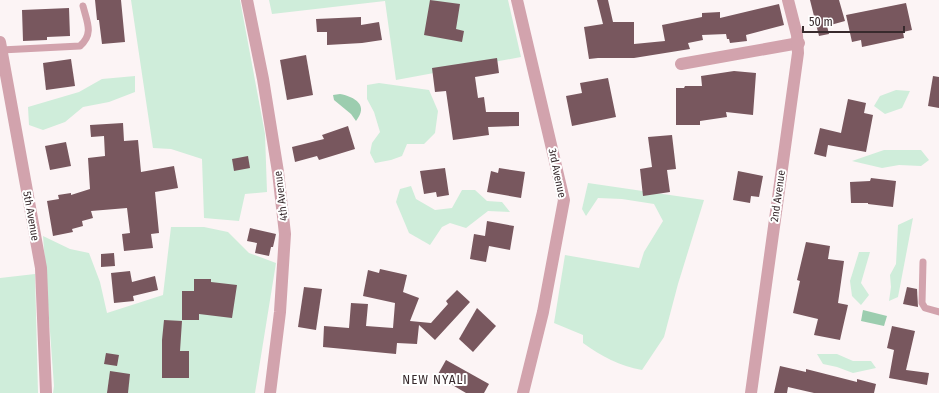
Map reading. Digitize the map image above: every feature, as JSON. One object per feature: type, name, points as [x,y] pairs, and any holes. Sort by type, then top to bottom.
[{"type":"street","name":"4th Avenue","points":[[247,0],[265,87],[278,172],[285,234],[280,312],[270,393]]},
{"type":"street","name":"3rd Avenue","points":[[517,0],[564,200],[543,312],[522,393]]},
{"type":"street","name":"2nd Avenue","points":[[750,393],[798,43],[788,0]]},
{"type":"street","points":[[681,64],[798,43]]},
{"type":"street","name":"5th Avenue","points":[[1,46],[41,268],[46,393]]},
{"type":"lane","points":[[1,46],[80,46],[86,41],[89,33],[83,6]]},
{"type":"lane","points":[[923,262],[922,303],[925,308],[939,312]]},
{"type":"shaded area","points":[[131,0],[240,0],[265,134],[267,192],[245,194],[239,221],[204,218],[202,159],[171,149],[153,148]]},
{"type":"shaded area","points":[[269,0],[508,0],[521,57],[396,80],[385,1],[272,14]]},
{"type":"shaded area","points":[[135,76],[135,92],[109,102],[83,107],[65,122],[43,130],[29,125],[28,107],[79,92],[102,79]]},
{"type":"shaded area","points":[[379,83],[429,90],[438,111],[435,133],[424,144],[407,144],[402,156],[375,163],[370,153],[372,143],[380,132],[374,112],[367,99],[367,85]]},
{"type":"shaded area","points":[[896,90],[910,91],[902,108],[885,114],[874,106],[880,96]]},
{"type":"shaded area","points":[[340,94],[351,97],[361,106],[360,115],[356,121],[351,114],[334,100],[333,95]]},
{"type":"shaded area","points":[[884,150],[921,150],[929,160],[921,166],[899,165],[882,168],[852,161]]},
{"type":"shaded area","points":[[588,183],[704,200],[678,284],[664,337],[642,370],[626,366],[604,356],[583,343],[583,335],[554,323],[565,255],[639,268],[644,252],[663,221],[654,204],[622,199],[598,198],[586,216],[582,209]]},
{"type":"shaded area","points":[[411,186],[416,199],[435,210],[452,208],[462,190],[475,190],[487,201],[502,202],[510,212],[488,211],[466,228],[450,223],[442,227],[430,245],[409,233],[396,202],[400,189]]},
{"type":"shaded area","points":[[913,218],[898,297],[889,301],[891,287],[890,275],[896,264],[898,225]]},
{"type":"shaded area","points":[[171,227],[204,227],[228,232],[249,253],[276,263],[255,393],[53,393],[54,386],[43,236],[70,249],[89,253],[100,282],[107,313],[163,295]]},
{"type":"shaded area","points":[[859,252],[870,252],[861,283],[869,295],[861,305],[852,296],[850,281]]},
{"type":"shaded area","points":[[35,274],[38,393],[0,393],[0,278]]},
{"type":"shaded area","points":[[863,310],[887,316],[884,326],[861,321]]},
{"type":"shaded area","points":[[817,354],[837,354],[853,361],[871,361],[876,368],[853,373],[823,364]]},
{"type":"building","points":[[95,0],[121,0],[125,42],[102,44]]},
{"type":"building","points":[[430,0],[460,4],[456,29],[464,31],[462,42],[424,35]]},
{"type":"building","points":[[597,0],[608,0],[613,22],[634,22],[634,44],[665,41],[662,25],[702,17],[702,13],[720,12],[720,18],[779,4],[784,25],[746,35],[747,41],[730,43],[726,34],[702,35],[703,40],[688,43],[690,49],[634,58],[589,59],[584,27],[603,24]]},
{"type":"building","points":[[810,0],[839,0],[845,21],[827,26],[829,34],[819,36]]},
{"type":"building","points":[[906,3],[912,30],[903,32],[904,38],[862,47],[861,40],[852,42],[846,15]]},
{"type":"building","points":[[69,8],[70,36],[47,37],[47,40],[23,41],[22,10]]},
{"type":"building","points":[[361,17],[361,25],[379,22],[382,40],[327,45],[327,32],[317,32],[316,19]]},
{"type":"building","points":[[306,55],[313,95],[287,100],[280,60]]},
{"type":"building","points":[[497,58],[499,73],[475,77],[478,98],[484,97],[486,112],[519,112],[519,126],[488,127],[489,135],[453,140],[446,91],[435,92],[432,68]]},
{"type":"building","points":[[71,59],[75,86],[46,90],[43,63]]},
{"type":"building","points":[[734,71],[756,73],[753,115],[726,112],[727,117],[700,121],[700,125],[676,125],[676,88],[684,88],[685,86],[702,86],[701,76]]},
{"type":"building","points":[[933,76],[939,77],[939,108],[928,106]]},
{"type":"building","points":[[608,78],[616,117],[572,126],[566,96],[582,93],[580,83]]},
{"type":"building","points":[[848,99],[866,103],[864,113],[873,115],[866,152],[828,145],[826,157],[814,154],[820,128],[841,133]]},
{"type":"building","points":[[123,123],[124,141],[138,140],[141,172],[174,166],[178,188],[155,192],[159,233],[151,234],[153,248],[124,251],[122,234],[130,233],[127,208],[91,211],[93,218],[82,221],[83,226],[72,229],[73,232],[53,236],[47,201],[59,199],[58,195],[71,193],[71,195],[90,189],[88,158],[105,156],[104,136],[91,137],[90,125]]},
{"type":"building","points":[[348,126],[355,149],[319,160],[317,156],[295,162],[292,147],[324,139],[322,135]]},
{"type":"building","points":[[672,135],[676,169],[667,170],[670,192],[643,196],[640,169],[652,167],[648,137]]},
{"type":"building","points":[[66,142],[71,166],[50,170],[45,146]]},
{"type":"building","points":[[248,156],[250,168],[234,171],[232,159]]},
{"type":"building","points":[[445,168],[449,195],[437,197],[436,192],[424,194],[420,171]]},
{"type":"building","points":[[499,168],[525,172],[521,198],[487,192],[491,171],[498,173]]},
{"type":"building","points":[[738,171],[763,176],[759,197],[751,196],[750,203],[733,200]]},
{"type":"building","points":[[871,178],[896,181],[893,207],[868,203],[851,203],[850,182],[870,181]]},
{"type":"building","points":[[487,221],[514,226],[510,250],[489,246],[486,262],[470,259],[474,234],[485,236]]},
{"type":"building","points":[[250,228],[276,234],[269,256],[255,253],[257,243],[247,241]]},
{"type":"building","points":[[806,242],[830,246],[828,259],[844,261],[838,303],[848,305],[840,340],[814,335],[818,319],[793,313],[800,281],[797,280]]},
{"type":"building","points":[[114,253],[115,266],[101,267],[101,254]]},
{"type":"building","points":[[380,269],[407,275],[403,292],[419,298],[410,321],[431,323],[448,304],[446,301],[457,290],[470,302],[435,340],[419,325],[417,344],[397,343],[396,354],[323,347],[324,326],[349,328],[351,303],[368,304],[366,326],[393,328],[395,303],[363,296],[368,270],[379,273]]},
{"type":"building","points":[[130,271],[132,282],[155,276],[158,290],[133,296],[134,301],[114,303],[111,273]]},
{"type":"building","points":[[194,279],[211,279],[211,282],[237,285],[232,318],[199,314],[199,320],[182,320],[182,291],[194,291]]},
{"type":"building","points":[[304,287],[322,289],[316,330],[298,327]]},
{"type":"building","points":[[907,287],[917,289],[918,307],[903,304]]},
{"type":"building","points":[[477,308],[496,326],[473,352],[459,339]]},
{"type":"building","points":[[164,320],[182,321],[180,351],[189,351],[189,378],[162,378],[162,340]]},
{"type":"building","points":[[892,326],[915,331],[906,370],[929,373],[927,385],[889,378],[894,350],[887,348]]},
{"type":"building","points":[[106,353],[119,355],[117,366],[104,364]]},
{"type":"building","points":[[446,360],[489,384],[484,393],[466,393],[437,376]]},
{"type":"building","points":[[780,366],[806,372],[806,369],[857,382],[857,379],[876,384],[874,393],[814,393],[788,387],[787,393],[774,393]]},
{"type":"building","points":[[110,371],[130,374],[128,393],[107,393]]},
{"type":"district","name":"NEW NYALI","points":[[435,379]]}]
